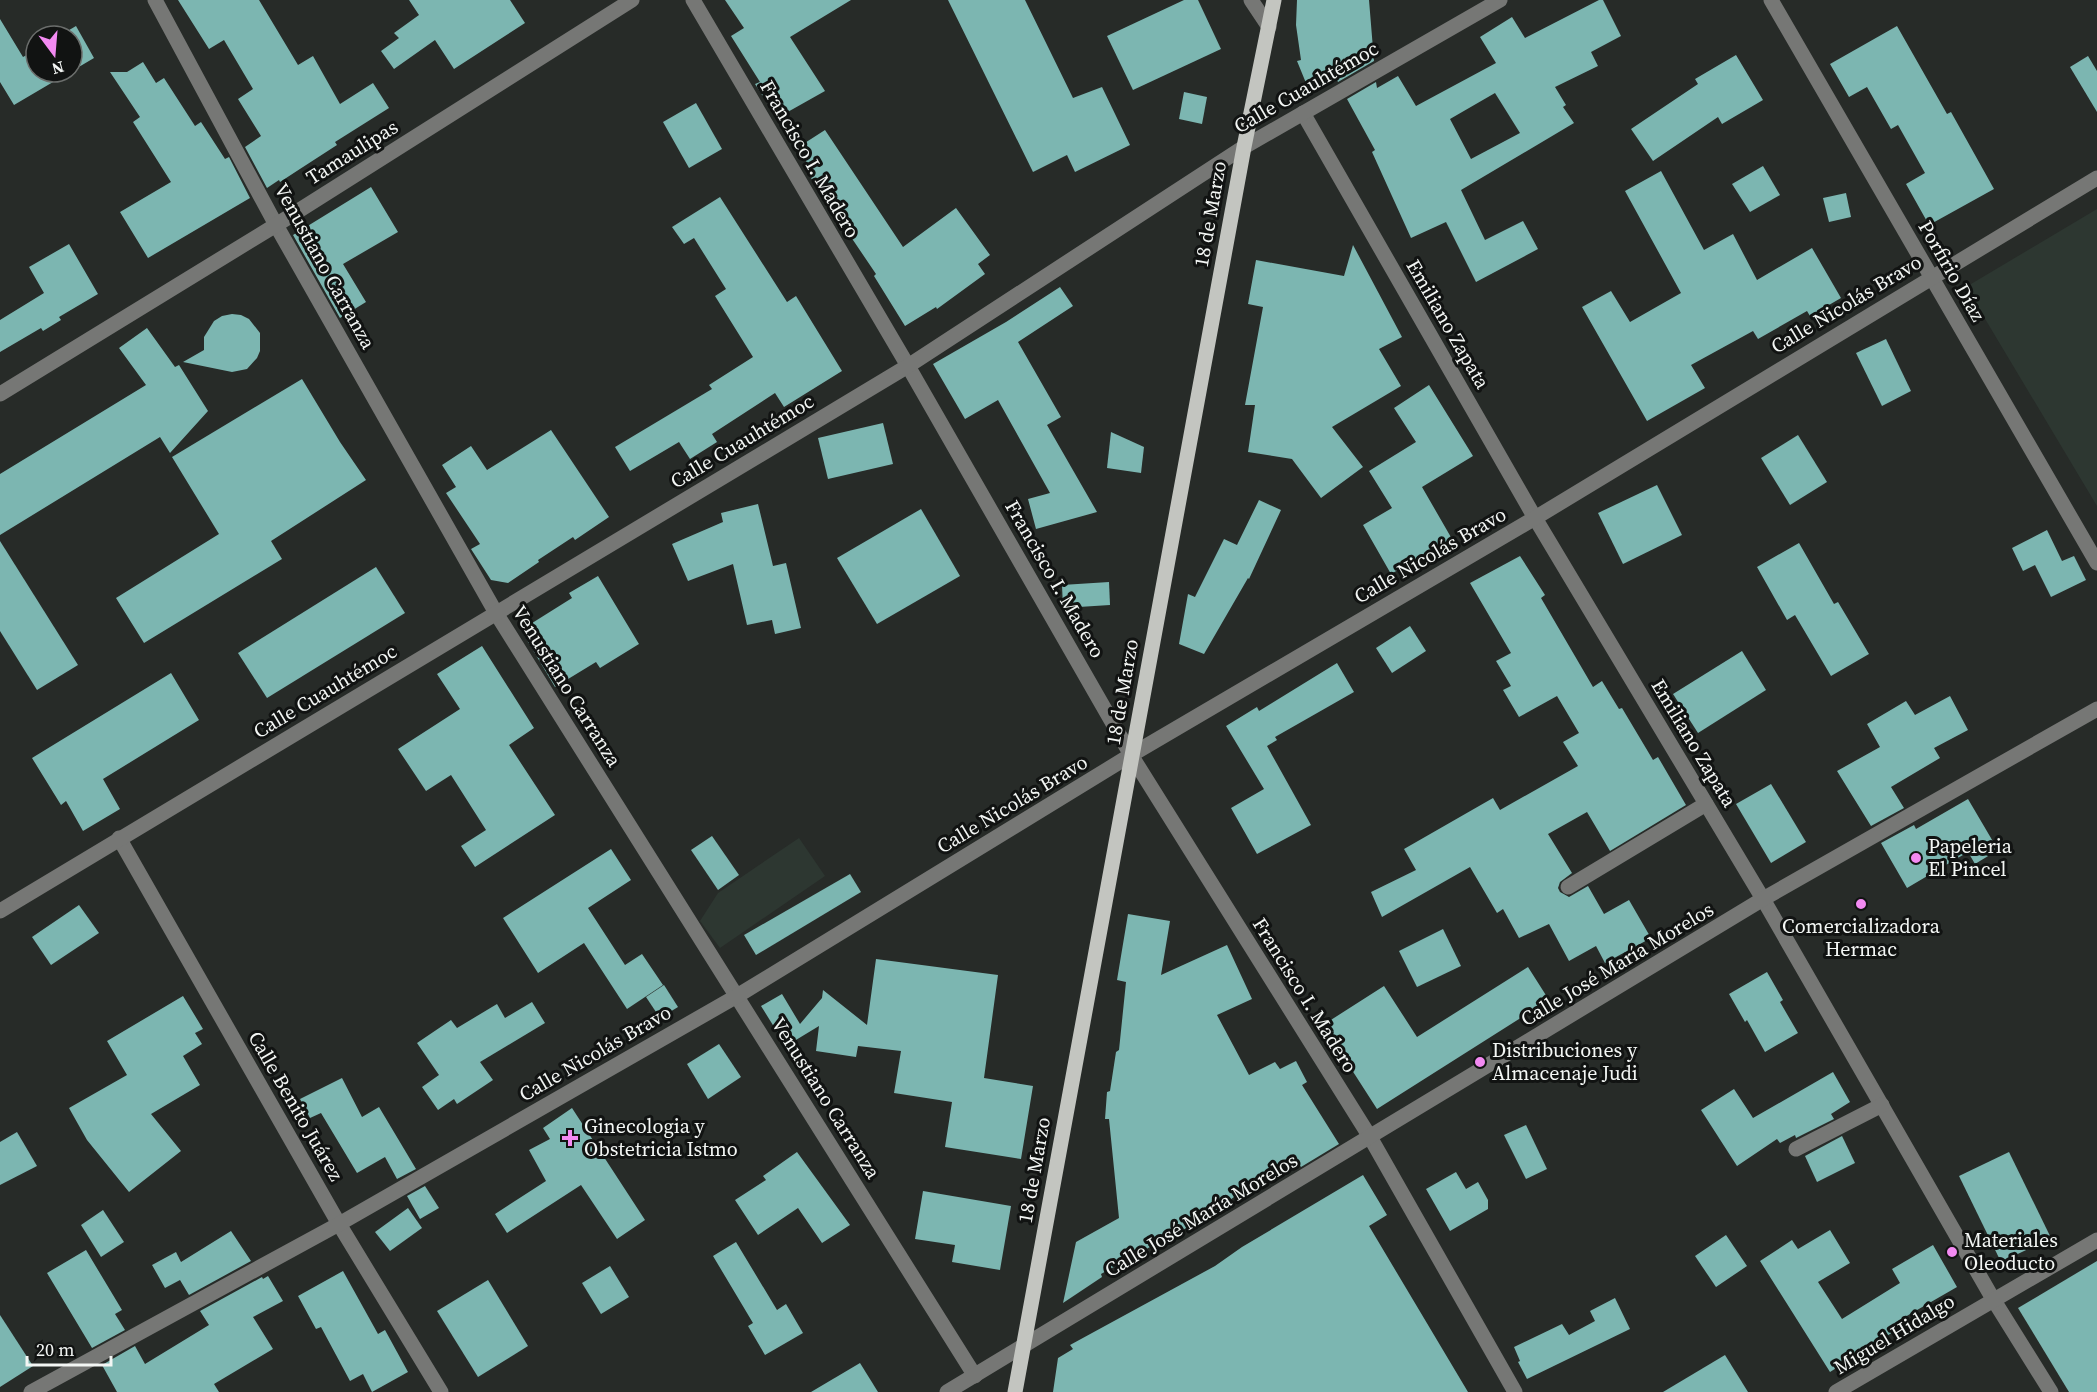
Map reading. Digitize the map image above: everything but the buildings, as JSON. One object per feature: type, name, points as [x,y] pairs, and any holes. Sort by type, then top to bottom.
[{"type":"main road","name":"18 de Marzo","points":[[1015,1392],[1244,147],[1274,0]]},
{"type":"street","name":"Venustiano Carranza","points":[[155,0],[276,225],[496,613],[975,1376]]},
{"type":"street","name":"Tamaulipas","points":[[0,394],[276,225],[632,0]]},
{"type":"street","name":"Francisco I. Madero","points":[[693,0],[908,366],[1131,755],[1370,1137],[1515,1392]]},
{"type":"street","points":[[1251,0],[1269,27]]},
{"type":"street","name":"Calle Cuauhtémoc","points":[[0,911],[908,366],[1244,147],[1500,0]]},
{"type":"street","name":"Porfirio Díaz","points":[[1771,0],[2097,563]]},
{"type":"street","name":"Emiliano Zapata","points":[[1303,113],[1535,518],[1763,900],[1993,1299],[2051,1392]]},
{"type":"street","name":"Calle Nicolás Bravo","points":[[31,1392],[339,1224],[737,996],[1131,755],[1535,518],[2097,178]]},
{"type":"street","name":"Calle José María Morelos","points":[[947,1392],[1763,900],[2097,709]]},
{"type":"street","points":[[1568,887],[1706,804]]},
{"type":"street","name":"Calle Benito Juárez","points":[[119,838],[339,1224],[441,1392]]},
{"type":"street","points":[[1796,1149],[1882,1105]]},
{"type":"street","name":"Miguel Hidalgo","points":[[1836,1392],[2097,1240]]},
{"type":"shaded area","points":[[2097,209],[2097,506],[1966,287]]},
{"type":"shaded area","points":[[799,838],[825,876],[720,948],[700,921],[718,893]]},
{"type":"place","name":"Papeleria El Pincel","points":[[1916,858]]},
{"type":"place","name":"Comercializadora Hermac","points":[[1861,904]]},
{"type":"place","name":"Distribuciones y Almacenaje Judi","points":[[1480,1062]]},
{"type":"place","name":"Ginecologia y Obstetricia Istmo","points":[[570,1138]]},
{"type":"place","name":"Materiales Oleoducto","points":[[1952,1252]]}]
